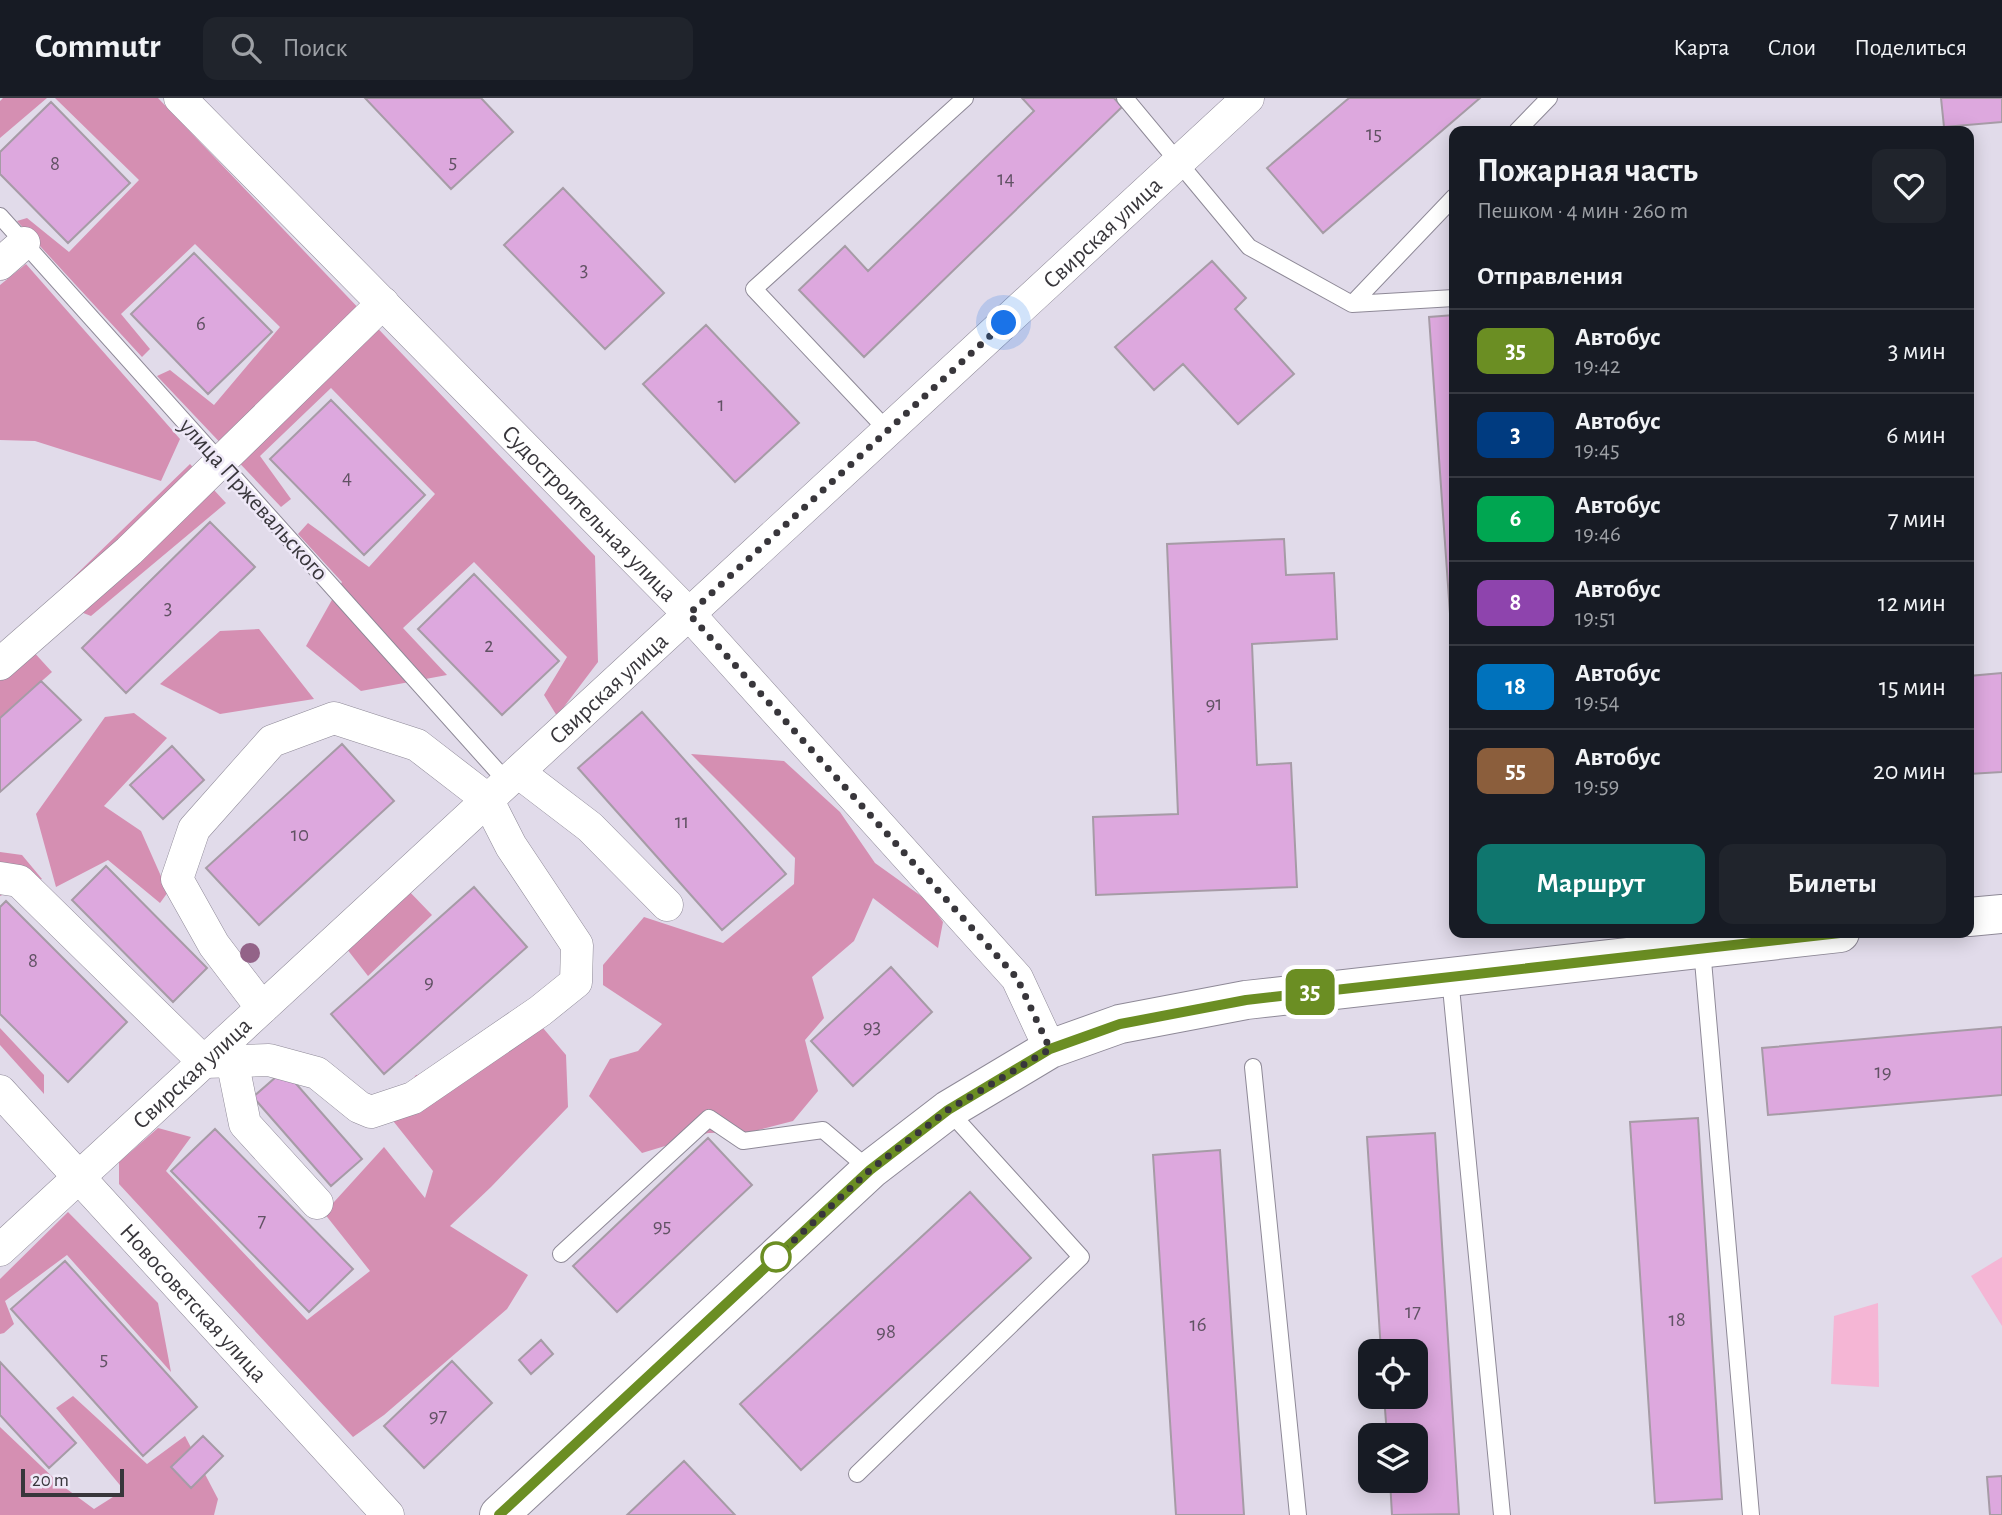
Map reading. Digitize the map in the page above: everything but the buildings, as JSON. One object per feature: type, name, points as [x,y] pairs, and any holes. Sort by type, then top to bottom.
[{"type":"main road","points":[[1974,917],[2002,914]]},
{"type":"main road","points":[[499,1515],[870,1170],[948,1110],[1050,1049],[1120,1024],[1246,1000],[1702,949],[1769,938]]},
{"type":"street","name":"Судостроительная улица","points":[[180,98],[689,614],[1017,978],[1050,1049]]},
{"type":"street","name":"Свирская улица","points":[[0,1250],[78,1178],[218,1061],[262,1008],[1248,98]]},
{"type":"street","points":[[0,264],[24,243]]},
{"type":"street","points":[[0,664],[129,551],[383,303]]},
{"type":"street","points":[[262,1008],[214,946],[177,879],[194,830],[272,741],[334,718],[417,745],[590,827],[667,905]]},
{"type":"street","points":[[218,1061],[270,1060],[317,1073],[359,1107],[371,1112],[413,1098],[540,1011],[576,982],[577,946],[511,846],[504,784]]},
{"type":"street","points":[[0,878],[19,881],[218,1061],[245,1125],[317,1203]]},
{"type":"street","name":"Новосоветская улица","points":[[0,1091],[388,1515]]},
{"type":"lane","points":[[887,430],[754,289],[965,98]]},
{"type":"lane","points":[[1125,98],[1249,247],[1352,304],[1449,298]]},
{"type":"lane","points":[[1522,126],[1549,98]]},
{"type":"lane","points":[[1352,304],[1449,202]]},
{"type":"lane","name":"улица Пржевальского","points":[[0,216],[504,784]]},
{"type":"lane","points":[[1702,949],[1751,1515]]},
{"type":"lane","points":[[1450,977],[1502,1515]]},
{"type":"lane","points":[[1253,1067],[1298,1515]]},
{"type":"lane","points":[[857,1474],[1081,1257],[948,1110]]},
{"type":"lane","points":[[561,1254],[709,1118],[743,1141],[823,1130],[870,1170]]},
{"type":"shaded area","points":[[3,98],[47,98],[0,138],[0,101]]},
{"type":"shaded area","points":[[55,98],[158,98],[595,556],[598,662],[557,716],[544,695],[567,657],[474,562],[403,628],[447,675],[361,691],[306,646],[342,582],[298,534],[308,523],[369,567],[435,494],[331,388],[260,456],[291,499],[281,507],[157,376],[170,370],[214,405],[280,327],[195,244],[121,314],[150,349],[142,357],[17,221],[27,218],[69,252],[139,180]]},
{"type":"shaded area","points":[[26,264],[180,439],[161,481],[35,441],[0,440],[0,285]]},
{"type":"shaded area","points":[[190,464],[226,503],[91,616],[50,600]]},
{"type":"shaded area","points":[[259,629],[314,699],[220,714],[160,684],[220,631]]},
{"type":"shaded area","points":[[31,649],[52,672],[0,718],[0,668]]},
{"type":"shaded area","points":[[134,713],[167,738],[104,806],[141,831],[168,892],[160,903],[108,860],[56,887],[36,814],[105,717]]},
{"type":"shaded area","points":[[691,754],[784,761],[840,812],[875,863],[928,901],[943,922],[938,948],[873,898],[854,941],[812,977],[824,1018],[805,1040],[818,1091],[793,1121],[751,1132],[708,1133],[642,1153],[589,1096],[610,1059],[638,1051],[662,1024],[603,985],[603,965],[644,917],[723,943],[794,884],[795,858]]},
{"type":"shaded area","points":[[0,852],[22,855],[42,879],[0,896]]},
{"type":"shaded area","points":[[405,887],[432,915],[368,976],[343,944]]},
{"type":"shaded area","points":[[0,1028],[44,1075],[44,1094],[0,1045]]},
{"type":"shaded area","points":[[543,1028],[566,1055],[568,1107],[450,1226],[528,1275],[507,1309],[384,1415],[353,1437],[119,1184],[119,1162],[158,1128],[191,1137],[166,1171],[307,1320],[370,1271],[324,1213],[384,1147],[425,1198],[433,1171],[386,1112],[416,1075],[457,1072]]},
{"type":"shaded area","points":[[68,1212],[158,1303],[171,1372],[67,1255],[5,1301],[14,1324],[0,1334],[0,1279]]},
{"type":"shaded area","points":[[2002,1257],[2002,1326],[1971,1276]]},
{"type":"shaded area","points":[[1878,1303],[1879,1387],[1831,1384],[1834,1316]]},
{"type":"shaded area","points":[[73,1396],[147,1464],[185,1436],[218,1499],[214,1515],[0,1515],[0,1427],[60,1484],[94,1509],[124,1490],[56,1408]]},
{"type":"bus line","name":"35","points":[[499,1515],[870,1170],[948,1110],[1050,1049],[1120,1024],[1246,1000],[1797,938]]},
{"type":"route","points":[[776,1257],[870,1170],[948,1110],[1050,1049],[1017,978],[689,614],[1004,323]]}]
